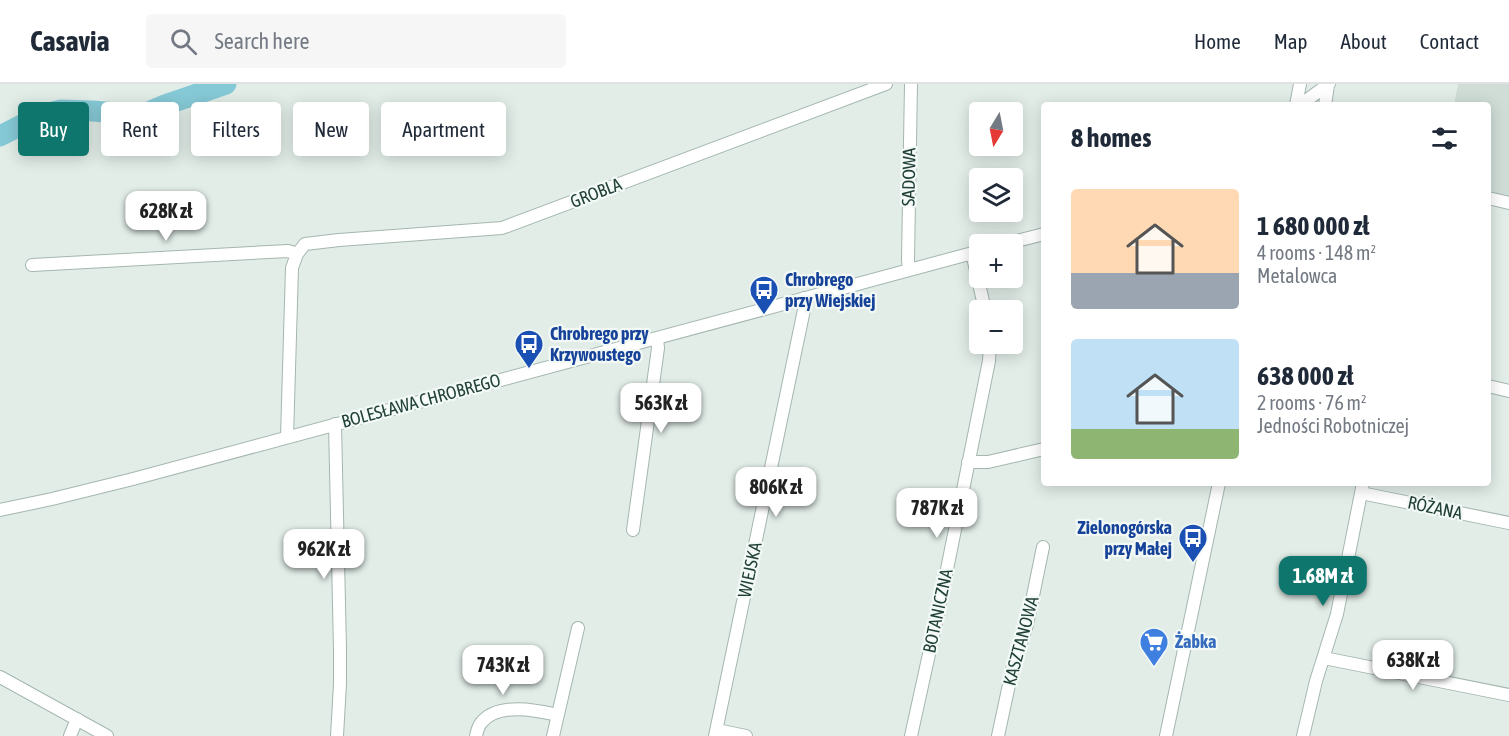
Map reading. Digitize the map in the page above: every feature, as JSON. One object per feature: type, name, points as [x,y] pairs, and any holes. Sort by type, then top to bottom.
[{"type":"street","name":"GROBLA","points":[[32,265],[288,251],[297,254],[305,244],[502,228],[886,84]]},
{"type":"street","name":"SADOWA","points":[[909,270],[911,84]]},
{"type":"street","points":[[1298,102],[1300,84]]},
{"type":"street","points":[[1302,102],[1328,84]]},
{"type":"street","points":[[1325,102],[1328,84]]},
{"type":"street","points":[[1491,199],[1509,203]]},
{"type":"street","points":[[1023,239],[1041,235]]},
{"type":"street","points":[[287,437],[292,268],[297,254]]},
{"type":"street","name":"BOLESŁAWA CHROBREGO","points":[[0,510],[63,496],[287,437],[969,254]]},
{"type":"street","name":"WIEJSKA","points":[[716,733],[805,305],[804,298]]},
{"type":"street","points":[[633,530],[658,348],[657,338]]},
{"type":"street","name":"BOTANICZNA","points":[[911,736],[989,354]]},
{"type":"street","points":[[1491,387],[1509,391]]},
{"type":"street","points":[[335,424],[340,649],[337,736]]},
{"type":"street","points":[[968,462],[988,462],[1041,449]]},
{"type":"street","points":[[1166,736],[1218,486]]},
{"type":"street","points":[[1303,736],[1316,681],[1337,614],[1362,488]]},
{"type":"street","name":"RÓŻANA","points":[[1362,488],[1509,523]]},
{"type":"street","name":"KASZTANOWA","points":[[998,736],[1013,666],[1027,625],[1043,547]]},
{"type":"street","points":[[553,736],[578,628]]},
{"type":"street","points":[[1324,658],[1508,692]]},
{"type":"street","points":[[0,677],[107,736]]},
{"type":"street","points":[[476,736],[479,725],[496,712],[520,709],[558,715]]},
{"type":"street","points":[[70,736],[77,719]]},
{"type":"street","points":[[716,733],[746,736]]},
{"type":"shaded area","points":[[1458,84],[1509,84],[1509,196],[1491,193],[1491,102],[1455,102]]},
{"type":"waterway","points":[[0,136],[41,115],[61,110],[142,115],[226,84]]},
{"type":"place","name":"Chrobrego przy Wiejskiej","points":[[764,316]]},
{"type":"place","name":"Chrobrego przy Krzywoustego","points":[[529,370]]},
{"type":"place","name":"Zielonogórska przy Małej","points":[[1193,564]]},
{"type":"place","name":"Żabka","points":[[1154,668]]}]
